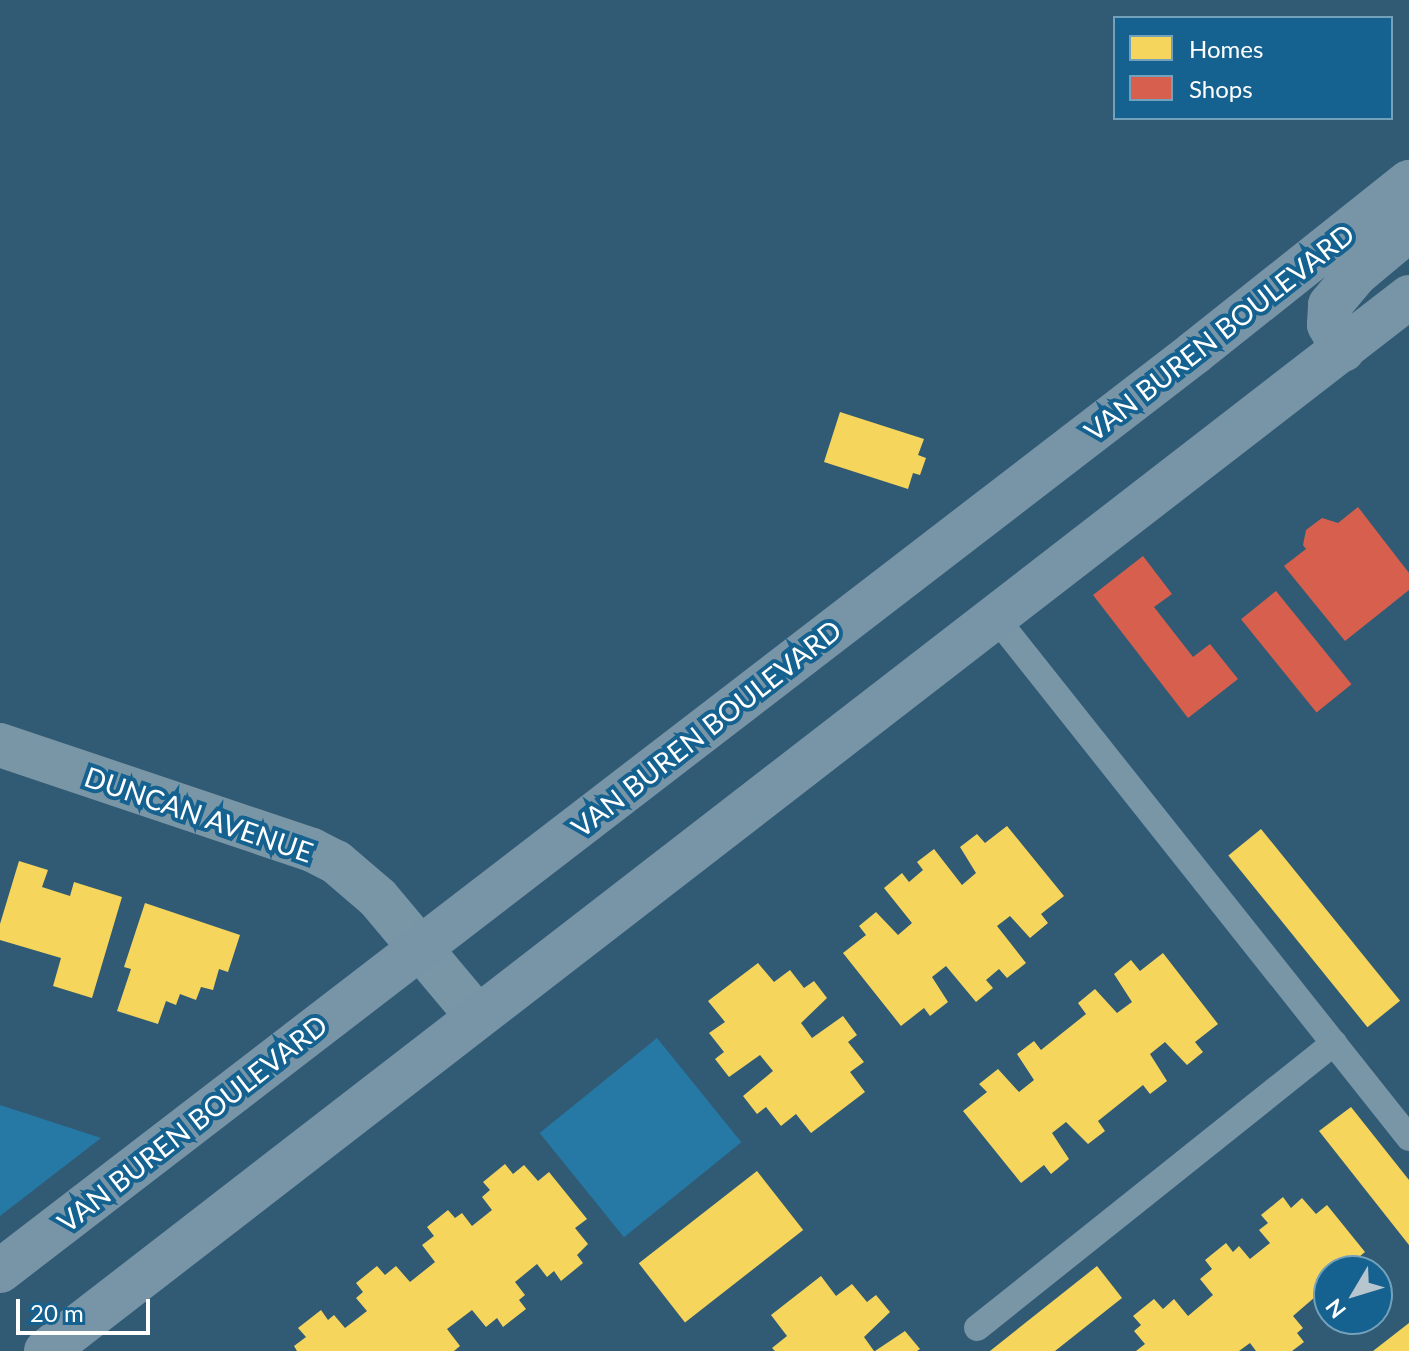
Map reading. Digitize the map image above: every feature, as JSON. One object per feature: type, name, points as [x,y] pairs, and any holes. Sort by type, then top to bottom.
[{"type":"main road","name":"VAN BUREN BOULEVARD","points":[[0,1271],[1182,363],[1409,182]]},
{"type":"main road","points":[[1343,350],[1329,325],[1330,305],[1356,274],[1409,230]]},
{"type":"main road","points":[[65,1345],[477,1016],[1409,297]]},
{"type":"street","name":"DUNCAN AVENUE","points":[[0,745],[312,850],[360,880],[422,946],[477,1016]]},
{"type":"lane","points":[[996,618],[1409,1138]]},
{"type":"lane","points":[[977,1328],[1334,1043]]},
{"type":"shaded area","points":[[657,1038],[741,1142],[624,1237],[540,1133]]},
{"type":"shaded area","points":[[0,1105],[101,1138],[0,1216]]},
{"type":"building: Homes","points":[[840,412],[924,439],[918,455],[926,458],[920,475],[913,473],[908,489],[824,462]]},
{"type":"building: Homes","points":[[1007,826],[1064,896],[1041,914],[1048,923],[1030,938],[1010,916],[997,926],[1026,963],[1007,978],[999,969],[986,980],[993,988],[976,1002],[946,966],[932,977],[948,1002],[930,1016],[924,1008],[901,1026],[843,953],[866,935],[859,926],[876,912],[898,935],[912,923],[884,888],[902,873],[909,882],[923,870],[917,862],[934,849],[962,885],[976,873],[960,847],[977,834],[985,843]]},
{"type":"building: Homes","points":[[1261,829],[1400,1001],[1367,1027],[1228,855]]},
{"type":"building: Homes","points":[[19,861],[48,870],[42,887],[70,896],[74,882],[122,897],[92,998],[53,986],[61,958],[0,940],[0,924]]},
{"type":"building: Homes","points":[[145,903],[240,935],[228,972],[219,969],[213,990],[201,987],[196,1000],[180,994],[176,1005],[166,1001],[158,1024],[117,1011],[131,969],[124,967]]},
{"type":"building: Homes","points":[[1163,953],[1218,1024],[1195,1042],[1203,1052],[1187,1065],[1165,1042],[1150,1054],[1167,1081],[1150,1094],[1143,1085],[1098,1121],[1105,1131],[1088,1144],[1066,1122],[1052,1133],[1069,1159],[1051,1174],[1044,1165],[1021,1183],[963,1111],[987,1092],[979,1084],[998,1069],[1019,1092],[1034,1080],[1017,1054],[1034,1041],[1041,1050],[1086,1014],[1078,1003],[1095,989],[1117,1013],[1132,1002],[1114,974],[1131,960],[1140,971]]},
{"type":"building: Homes","points":[[758,963],[774,982],[790,970],[804,988],[814,981],[827,998],[801,1023],[812,1038],[843,1016],[857,1035],[848,1042],[864,1062],[850,1072],[865,1092],[811,1133],[796,1114],[781,1126],[766,1107],[757,1114],[743,1096],[773,1071],[760,1055],[729,1077],[715,1059],[724,1052],[709,1033],[725,1022],[708,1001]]},
{"type":"building: Homes","points":[[1351,1107],[1409,1180],[1409,1245],[1319,1131]]},
{"type":"building: Homes","points":[[505,1164],[513,1174],[524,1165],[538,1181],[549,1172],[587,1219],[575,1228],[588,1244],[577,1255],[583,1263],[561,1281],[554,1271],[547,1277],[537,1264],[515,1282],[525,1295],[519,1300],[526,1309],[503,1327],[497,1318],[486,1327],[472,1310],[447,1329],[460,1346],[454,1351],[297,1351],[294,1346],[306,1337],[298,1328],[321,1310],[328,1320],[334,1315],[345,1328],[367,1311],[356,1298],[363,1292],[356,1283],[377,1266],[385,1275],[396,1266],[410,1282],[435,1262],[422,1245],[434,1236],[427,1227],[448,1210],[455,1218],[462,1213],[472,1226],[492,1210],[482,1197],[490,1190],[483,1182]]},
{"type":"building: Homes","points":[[757,1171],[803,1230],[685,1322],[639,1263]]},
{"type":"building: Homes","points":[[1283,1197],[1291,1208],[1302,1198],[1316,1214],[1327,1205],[1365,1252],[1361,1255],[1313,1255],[1313,1299],[1293,1316],[1303,1328],[1297,1333],[1304,1342],[1292,1351],[1256,1351],[1250,1343],[1239,1351],[1136,1351],[1145,1344],[1134,1331],[1141,1325],[1133,1316],[1154,1299],[1163,1309],[1174,1299],[1188,1316],[1213,1295],[1200,1279],[1212,1269],[1205,1260],[1226,1243],[1233,1252],[1239,1246],[1250,1259],[1270,1243],[1259,1230],[1268,1223],[1261,1215]]},
{"type":"building: Homes","points":[[1097,1266],[1122,1298],[1055,1351],[990,1351]]},
{"type":"building: Homes","points":[[821,1276],[836,1296],[852,1284],[867,1302],[876,1295],[890,1312],[864,1337],[874,1351],[775,1351],[772,1348],[787,1336],[771,1315]]},
{"type":"building: Homes","points":[[1409,1323],[1409,1351],[1373,1351]]},
{"type":"building: Homes","points":[[905,1331],[920,1349],[875,1351]]},
{"type":"building: Shops","points":[[1358,507],[1409,573],[1409,590],[1345,641],[1284,566],[1306,549],[1303,545],[1306,530],[1322,518],[1338,523]]},
{"type":"building: Shops","points":[[1143,556],[1172,594],[1154,607],[1193,657],[1210,644],[1238,679],[1188,718],[1093,595]]},
{"type":"building: Shops","points":[[1276,591],[1352,684],[1317,713],[1241,619]]}]
